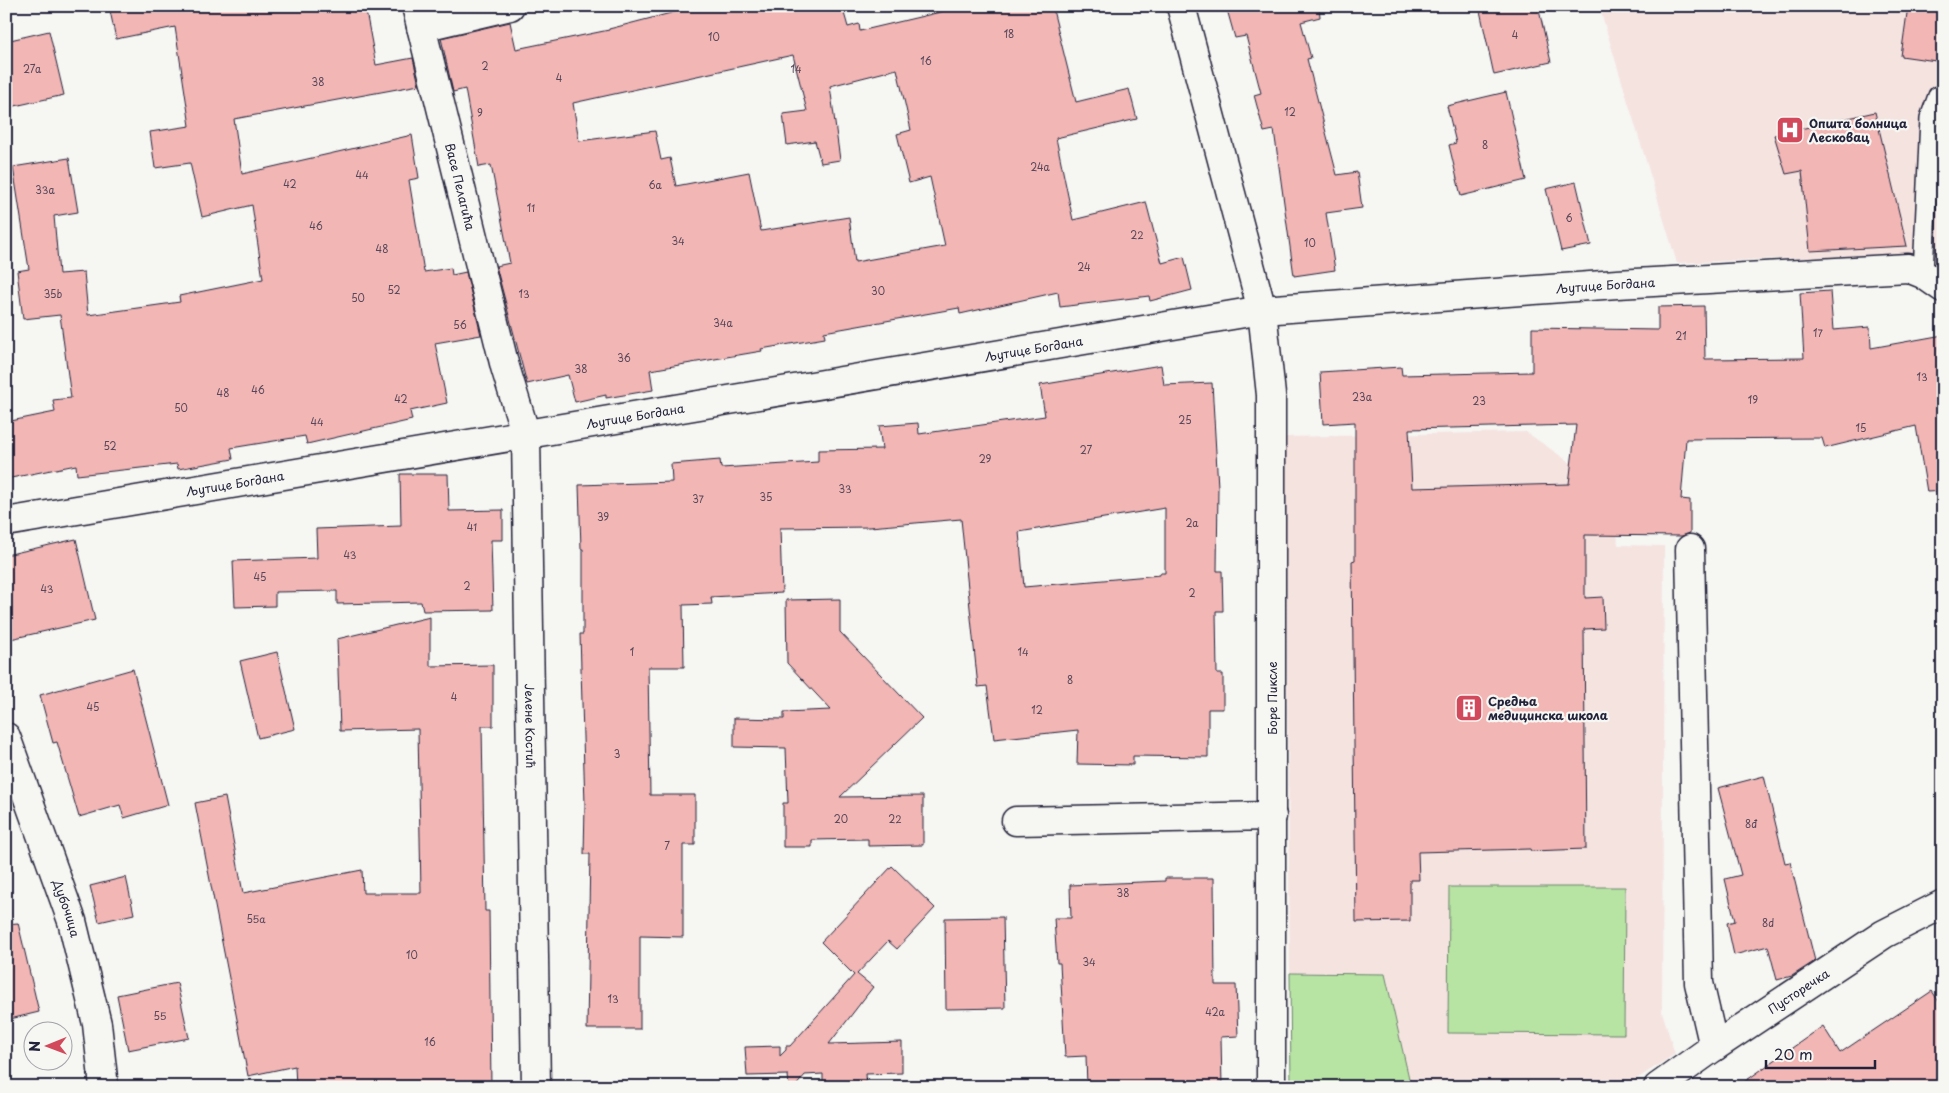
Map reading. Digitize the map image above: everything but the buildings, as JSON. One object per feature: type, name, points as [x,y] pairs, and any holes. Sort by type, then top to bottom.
[{"type":"street","points":[[418,17],[510,6]]},
{"type":"street","points":[[1181,6],[1262,310]]},
{"type":"street","name":"Васе Пелагића","points":[[418,17],[505,367]]},
{"type":"street","name":"Љутице Богдана","points":[[6,522],[1262,310],[1636,283],[1908,268],[1933,281]]},
{"type":"street","name":"Боре Пиксле","points":[[1262,310],[1271,395],[1271,1087]]},
{"type":"street","name":"Јелене Костић","points":[[505,367],[526,435],[536,1087]]},
{"type":"street","points":[[1690,549],[1698,983],[1714,1047]]},
{"type":"street","name":"Дубочица","points":[[6,736],[72,921],[97,1024],[104,1087]]},
{"type":"street","points":[[1016,821],[1272,816]]},
{"type":"street","name":"Пусторечка","points":[[1658,1087],[1714,1047],[1884,934],[1943,904]]},
{"type":"lane","points":[[1933,281],[1930,118],[1938,96],[1943,94]]},
{"type":"shaded area","name":"Општа болница Лесковац","points":[[1599,6],[1943,6],[1943,295],[1901,254],[1677,263]]},
{"type":"shaded area","points":[[1526,432],[1614,493],[1618,545],[1664,546],[1662,1012],[1675,1054],[1624,1087],[1411,1087],[1385,974],[1290,973],[1285,437]]},
{"type":"green space","points":[[1449,887],[1625,887],[1624,1034],[1448,1033]]},
{"type":"green space","points":[[1290,973],[1385,974],[1411,1087],[1291,1087]]},
{"type":"place","name":"Општа болница Лесковац","points":[[1790,130]]},
{"type":"place","name":"Средња медицинска школа","points":[[1469,708]]}]
